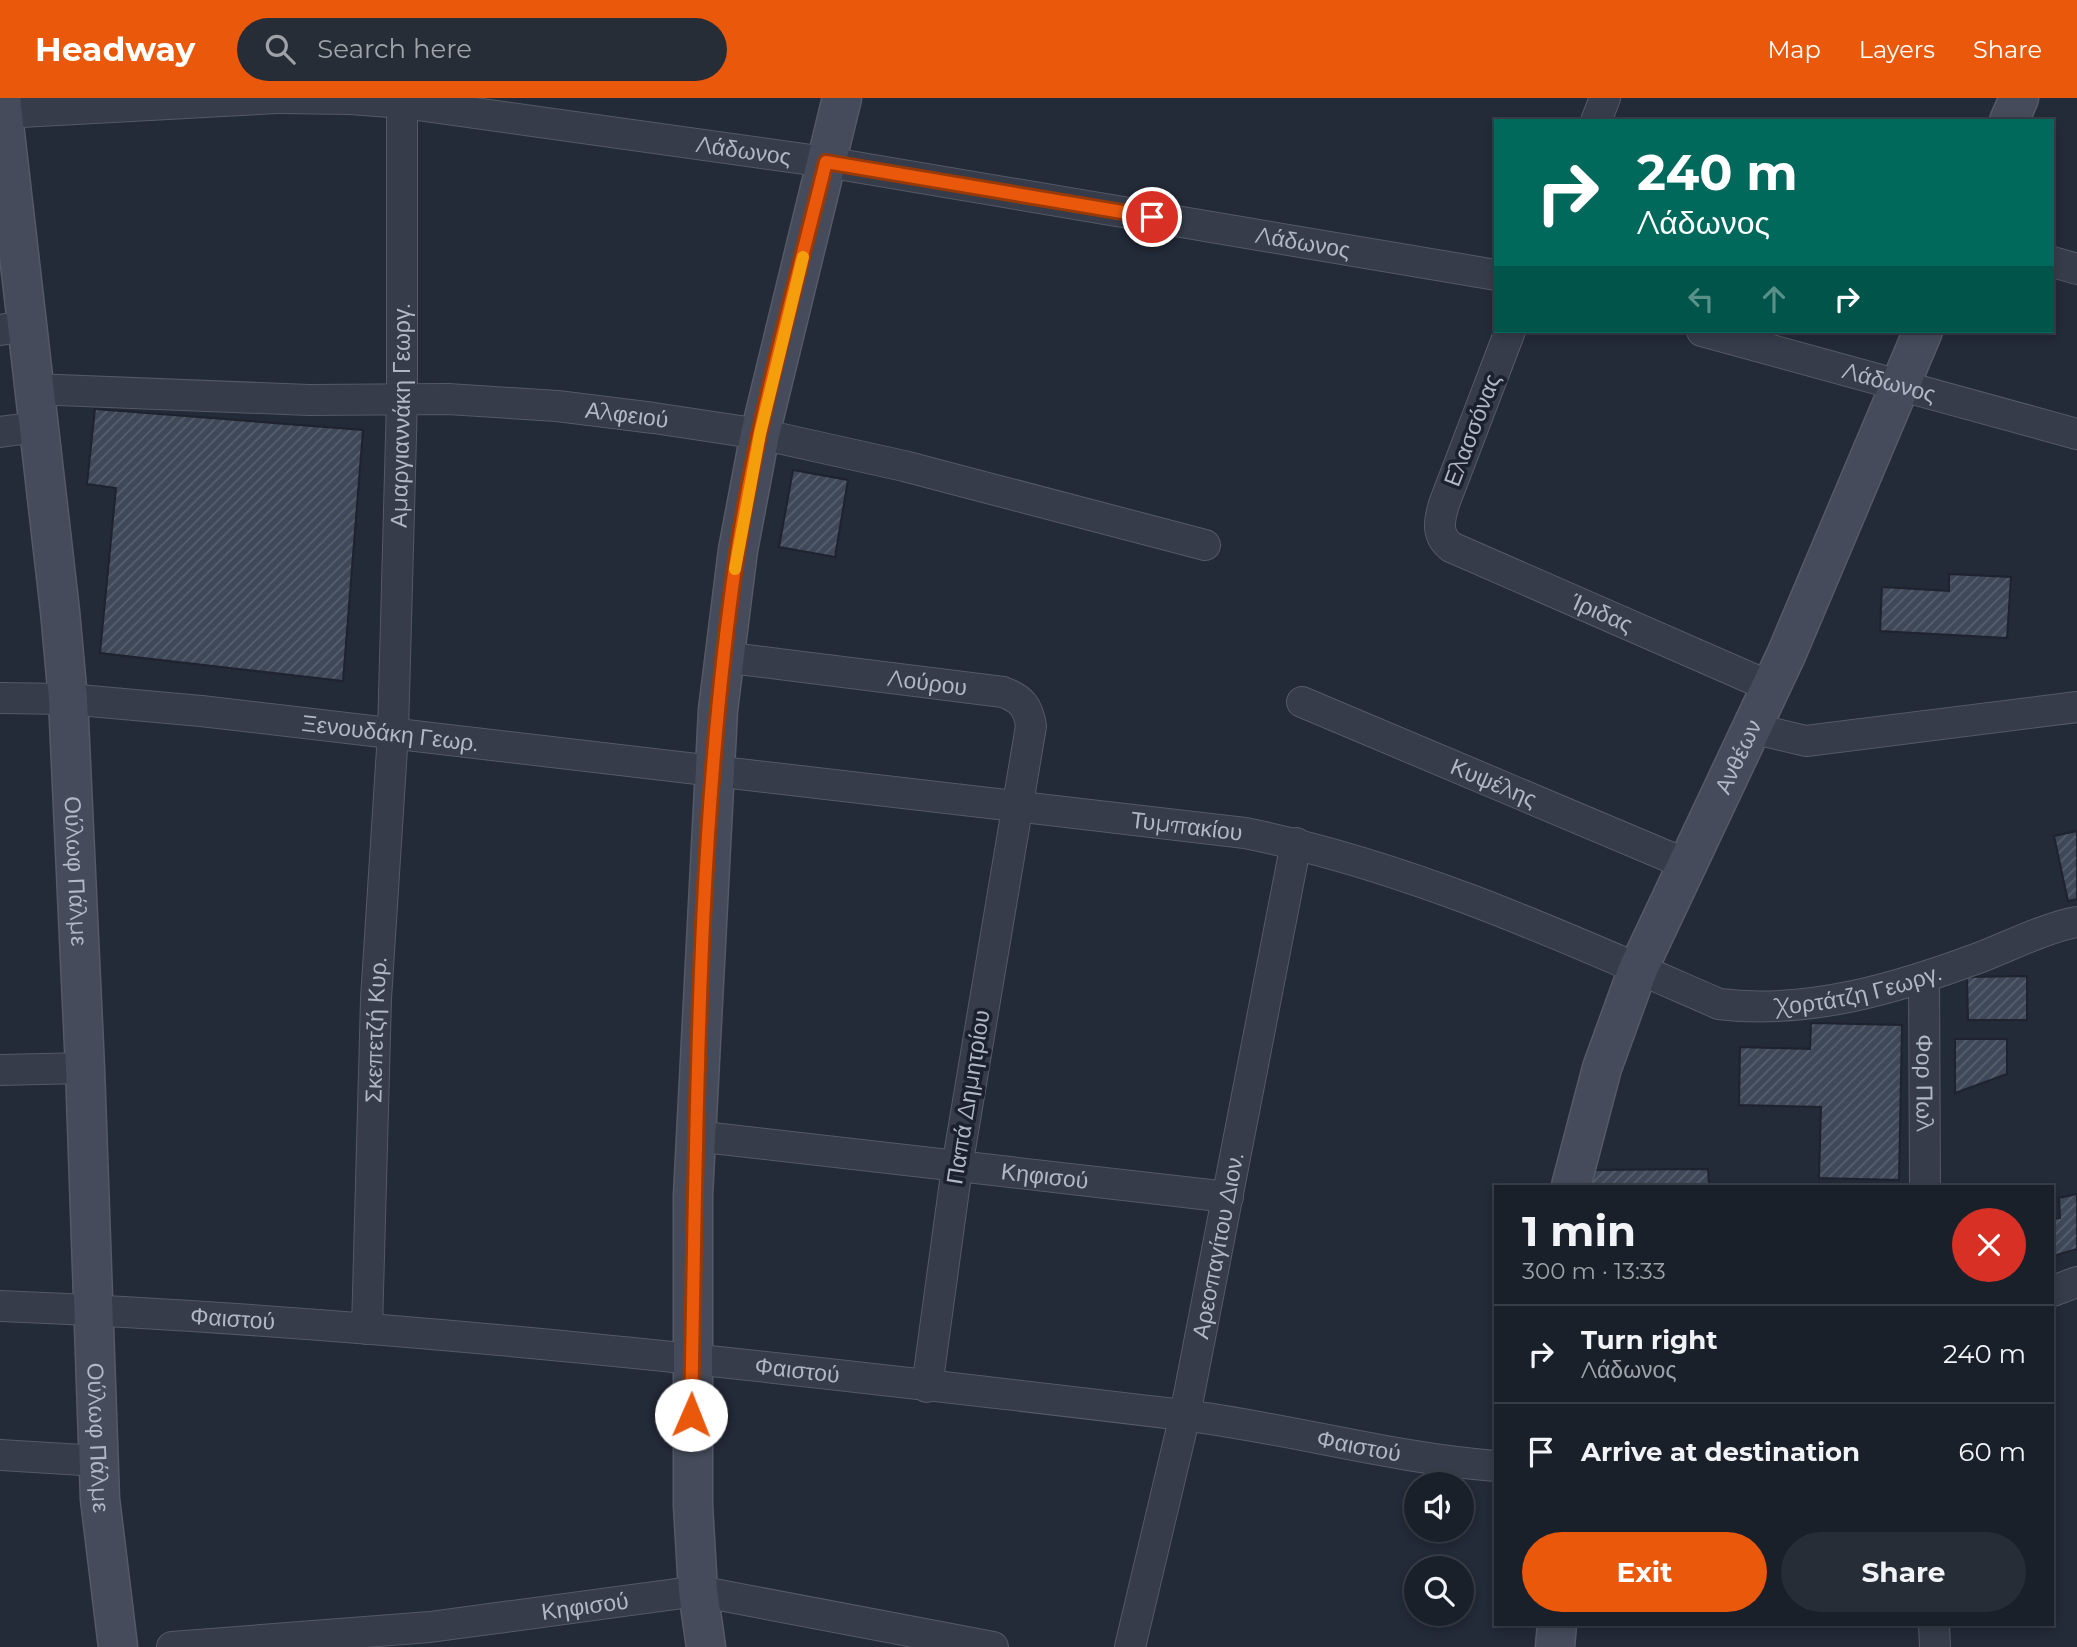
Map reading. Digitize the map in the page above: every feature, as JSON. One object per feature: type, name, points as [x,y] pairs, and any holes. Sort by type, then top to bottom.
[{"type":"street","name":"Λάδωνος","points":[[2,105],[278,98],[402,101],[826,162],[1494,275]]},
{"type":"street","points":[[706,1647],[698,1591],[693,1505],[692,1359],[695,1136],[713,770],[723,657],[738,550],[760,434],[842,98]]},
{"type":"street","points":[[1597,119],[1605,98]]},
{"type":"street","points":[[2010,119],[2018,98]]},
{"type":"street","name":"Αμαργιαννάκη Γεωργ.","points":[[393,733],[402,399],[402,101]]},
{"type":"street","name":"Ούλωφ Πάλμε","points":[[2,105],[13,328],[33,389],[68,699],[99,1461],[106,1567],[118,1647]]},
{"type":"street","points":[[2054,262],[2077,269]]},
{"type":"street","name":"Ελασσόνας","points":[[1439,531],[1444,504],[1509,333]]},
{"type":"street","name":"Λάδωνος","points":[[1709,333],[2077,434]]},
{"type":"street","name":"Ανθέων","points":[[1571,1185],[1598,1080],[1638,969],[1771,687],[1922,333]]},
{"type":"street","name":"Αλφειού","points":[[33,389],[309,400],[448,399],[557,407],[760,434],[904,466],[1205,545]]},
{"type":"street","points":[[0,432],[38,426]]},
{"type":"street","name":"Ίριδας","points":[[1439,531],[1451,547],[1771,687]]},
{"type":"street","name":"Λούρου","points":[[723,657],[1003,692],[1018,698],[1029,710],[1031,726],[1017,808]]},
{"type":"street","name":"Ξενουδάκη Γεωρ.","points":[[0,698],[68,699],[713,770]]},
{"type":"street","name":"Κυψέλης","points":[[1302,702],[1686,864]]},
{"type":"street","points":[[1751,727],[1806,741],[2077,707]]},
{"type":"street","name":"Σκεπετζή Κυρ.","points":[[367,1328],[376,999],[393,733]]},
{"type":"street","name":"Τυμπακίου","points":[[713,770],[1017,808],[1192,825],[1296,843],[1461,896],[1638,969]]},
{"type":"street","name":"Παπά Δημητρίου","points":[[927,1387],[957,1167],[1017,808]]},
{"type":"street","name":"Αρεοπαγίτου Διον.","points":[[1130,1647],[1185,1415],[1296,843]]},
{"type":"street","name":"Χορτάτζη Γεωργ.","points":[[1638,969],[1719,1004],[1756,1008],[1797,1007],[1924,978],[2077,922]]},
{"type":"street","name":"Φορ Πωλ","points":[[1924,978],[1925,1185]]},
{"type":"street","points":[[0,1070],[85,1068]]},
{"type":"street","name":"Κηφισού","points":[[695,1136],[1228,1198]]},
{"type":"street","points":[[2054,1291],[2077,1282]]},
{"type":"street","name":"Φαιστού","points":[[0,1306],[92,1309],[367,1328],[692,1359],[1185,1415],[1494,1466]]},
{"type":"street","points":[[0,1455],[99,1461]]},
{"type":"street","name":"Κηφισού","points":[[173,1647],[408,1638],[698,1591],[993,1647]]},
{"type":"street","points":[[1555,1647],[1557,1626]]},
{"type":"street","points":[[1934,1626],[1935,1647]]},
{"type":"building","points":[[95,409],[363,430],[343,681],[100,653],[116,488],[87,484]]},
{"type":"building","points":[[793,470],[848,480],[835,557],[779,547]]},
{"type":"building","points":[[1949,574],[2011,577],[2007,638],[1880,631],[1882,587],[1949,591]]},
{"type":"building","points":[[2077,831],[2077,899],[2068,901],[2054,836]]},
{"type":"building","points":[[2027,976],[2027,1020],[1968,1020],[1967,977]]},
{"type":"building","points":[[1811,1023],[1902,1025],[1899,1180],[1819,1178],[1821,1107],[1739,1105],[1740,1047],[1810,1049]]},
{"type":"building","points":[[1955,1039],[2007,1039],[2007,1074],[1955,1093]]},
{"type":"building","points":[[1708,1169],[1709,1185],[1589,1185],[1589,1170]]},
{"type":"building","points":[[2077,1194],[2077,1249],[2054,1256],[2054,1219],[2060,1218],[2059,1198]]},
{"type":"slow traffic","points":[[735,569],[760,434],[803,257]]},
{"type":"route","points":[[691,1415],[695,1136],[713,770],[723,657],[738,550],[760,434],[826,162],[1152,217]]}]
